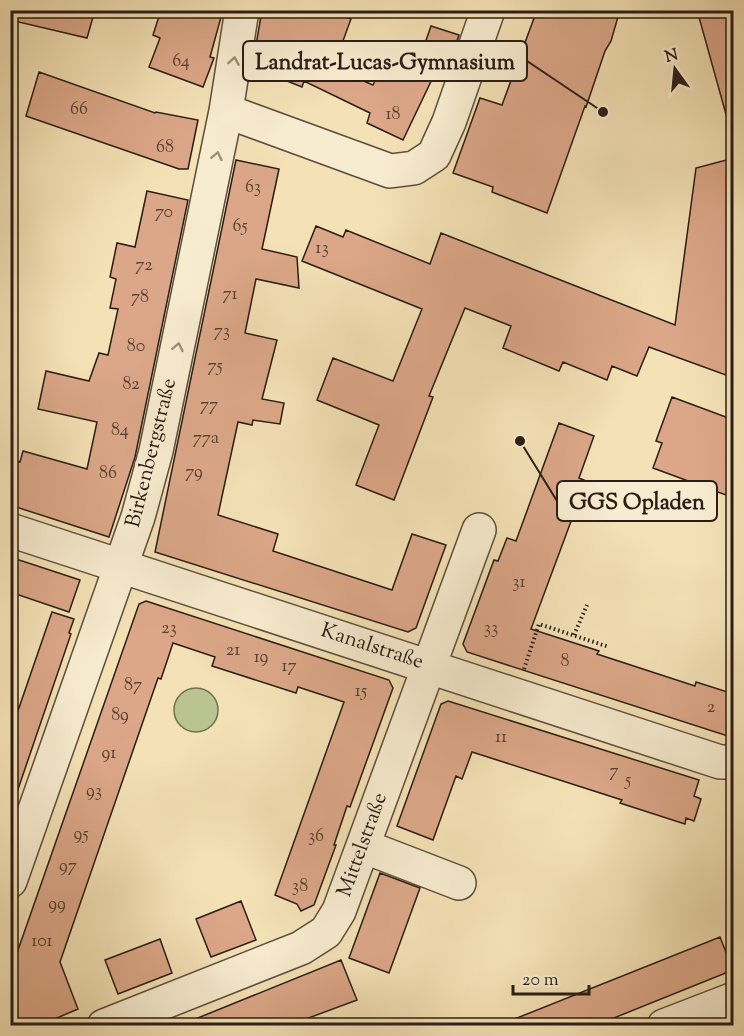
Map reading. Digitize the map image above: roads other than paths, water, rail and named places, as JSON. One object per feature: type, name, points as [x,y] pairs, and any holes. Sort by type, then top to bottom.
[{"type":"street","name":"Birkenbergstraße","points":[[10,881],[138,517],[156,451],[226,111],[242,10]]},
{"type":"street","points":[[226,111],[390,171],[414,168],[434,155],[449,122],[488,10]]},
{"type":"street","name":"Kanalstraße","points":[[10,530],[429,665],[720,762],[734,762]]},
{"type":"street","name":"Mittelstraße","points":[[104,1026],[301,948],[326,932],[339,910],[479,530]]},
{"type":"street","points":[[363,846],[459,883]]},
{"type":"street","points":[[664,1026],[734,999]]},
{"type":"place","name":"Landrat-Lucas-Gymnasium","points":[[603,112]]},
{"type":"place","name":"GGS Opladen","points":[[520,441]]}]
